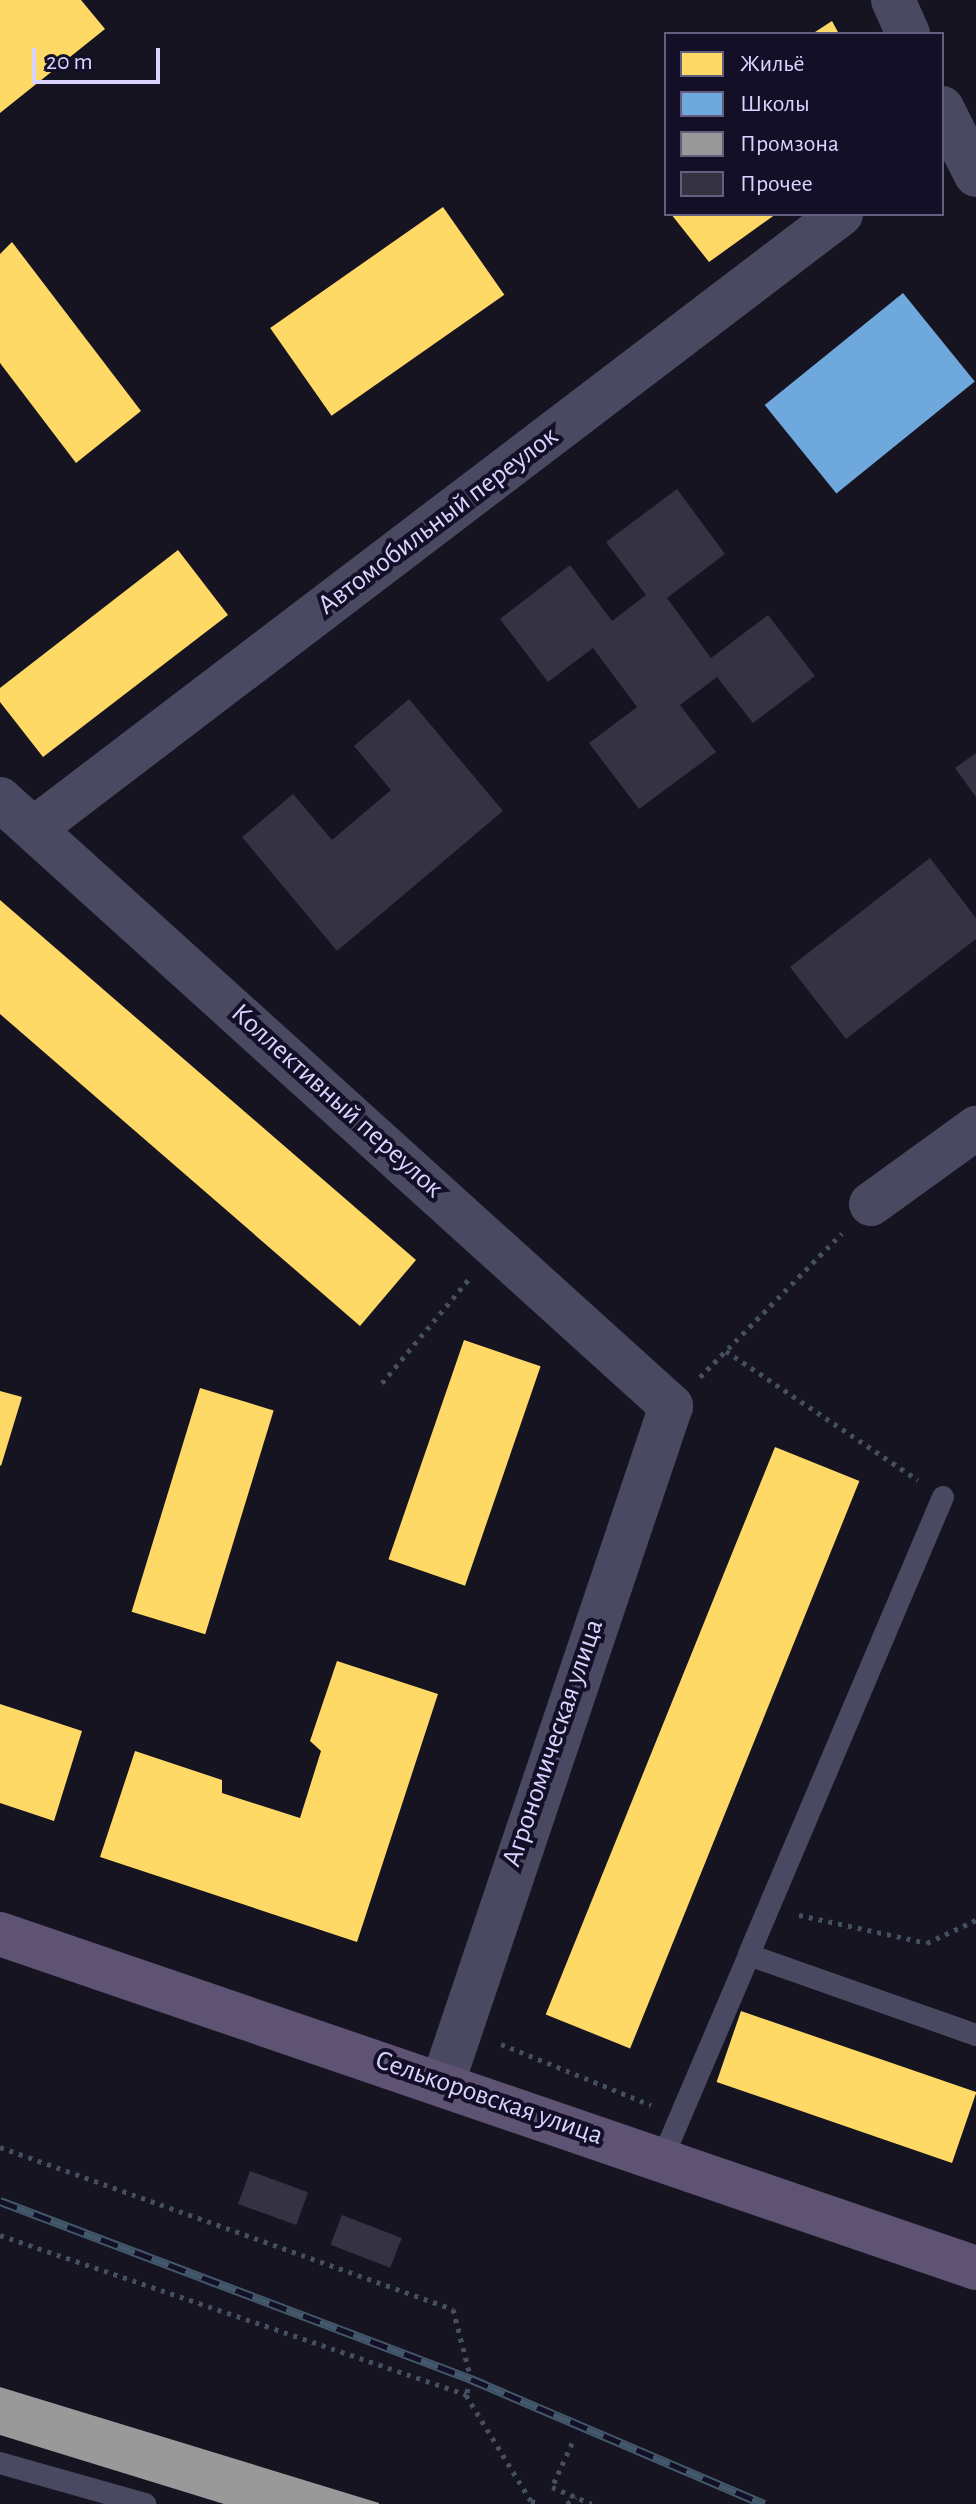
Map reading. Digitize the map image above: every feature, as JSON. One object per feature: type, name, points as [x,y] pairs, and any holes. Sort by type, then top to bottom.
[{"type":"main road","name":"Селькоровская улица","points":[[0,1934],[663,2157],[976,2268]]},
{"type":"street","points":[[893,0],[907,32]]},
{"type":"street","points":[[945,125],[976,175]]},
{"type":"street","name":"Автомобильный переулок","points":[[36,827],[838,216]]},
{"type":"street","name":"Коллективный переулок","points":[[0,799],[36,827],[671,1406]]},
{"type":"street","points":[[871,1204],[976,1128]]},
{"type":"street","name":"Агрономическая улица","points":[[443,2082],[671,1406]]},
{"type":"lane","points":[[663,2157],[943,1497]]},
{"type":"lane","points":[[749,1955],[976,2035]]},
{"type":"lane","points":[[0,2463],[145,2504]]},
{"type":"path","points":[[671,1406],[871,1204]]},
{"type":"path","points":[[382,1383],[496,1247]]},
{"type":"path","points":[[726,1351],[943,1497]]},
{"type":"path","points":[[769,1909],[927,1943],[976,1920]]},
{"type":"path","points":[[0,2147],[453,2309],[471,2379],[466,2395]]},
{"type":"path","points":[[0,2235],[466,2395],[531,2501],[540,2504]]},
{"type":"path","points":[[572,2443],[552,2487],[592,2504]]},
{"type":"path","points":[[567,2504],[577,2496]]},
{"type":"building: Жильё","points":[[0,0],[81,0],[105,29],[0,113]]},
{"type":"building: Жильё","points":[[832,21],[838,32],[815,32]]},
{"type":"building: Жильё","points":[[443,207],[504,295],[332,416],[270,328]]},
{"type":"building: Жильё","points":[[673,216],[773,216],[709,262]]},
{"type":"building: Жильё","points":[[12,242],[141,411],[76,463],[0,363],[0,254]]},
{"type":"building: Жильё","points":[[178,550],[228,615],[43,757],[0,702],[0,688]]},
{"type":"building: Жильё","points":[[0,900],[416,1260],[360,1326],[0,1014]]},
{"type":"building: Жильё","points":[[464,1340],[541,1366],[465,1586],[388,1559]]},
{"type":"building: Жильё","points":[[200,1388],[274,1411],[205,1634],[132,1612]]},
{"type":"building: Жильё","points":[[0,1391],[22,1397],[1,1466],[0,1465]]},
{"type":"building: Жильё","points":[[775,1447],[859,1481],[630,2049],[546,2014]]},
{"type":"building: Жильё","points":[[337,1661],[438,1694],[357,1942],[100,1857],[135,1751],[222,1780],[222,1793],[300,1818],[321,1751],[310,1741]]},
{"type":"building: Жильё","points":[[0,1704],[82,1731],[54,1821],[0,1803]]},
{"type":"building: Жильё","points":[[741,2011],[976,2092],[952,2163],[717,2082]]},
{"type":"building: Школы","points":[[903,293],[975,382],[836,494],[765,405]]},
{"type":"building: Промзона","points":[[0,2387],[379,2504],[224,2504],[0,2435]]},
{"type":"building: Прочее","points":[[677,489],[725,554],[667,598],[711,658],[768,615],[815,676],[753,723],[717,677],[680,705],[716,752],[639,809],[589,743],[637,707],[593,648],[548,682],[500,619],[570,565],[612,621],[646,595],[606,542]]},
{"type":"building: Прочее","points":[[409,699],[503,811],[337,951],[242,837],[293,794],[332,840],[391,790],[354,746]]},
{"type":"building: Прочее","points":[[976,753],[976,797],[955,768]]},
{"type":"building: Прочее","points":[[930,858],[976,918],[976,939],[846,1039],[790,967]]},
{"type":"building: Прочее","points":[[250,2171],[308,2192],[296,2225],[238,2204]]},
{"type":"building: Прочее","points":[[342,2215],[402,2238],[390,2268],[331,2245]]},
{"type":"railway","points":[[0,2201],[471,2379],[764,2504]]}]
